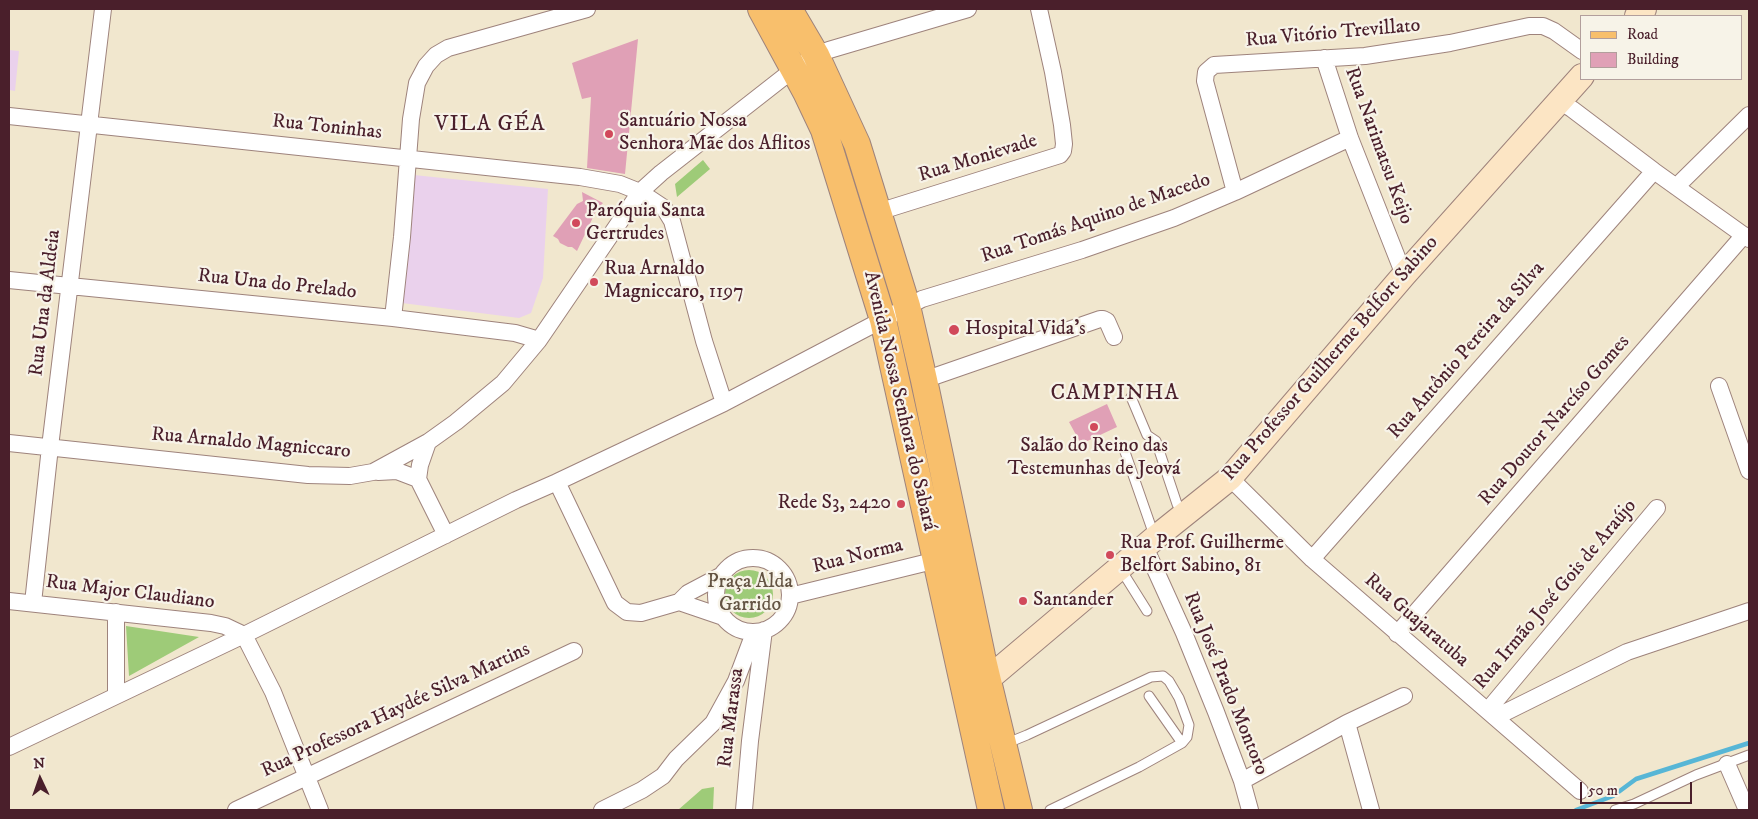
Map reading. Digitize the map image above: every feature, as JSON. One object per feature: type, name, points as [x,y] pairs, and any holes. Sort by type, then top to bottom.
[{"type":"main road","name":"Avenida Nossa Senhora do Sabará","points":[[760,9],[794,69],[824,130],[883,320],[991,810]]},
{"type":"main road","name":"Avenida Nossa Senhora do Sabará","points":[[789,9],[816,55],[857,144],[907,306],[988,679],[1019,810]]},
{"type":"street","name":"Rua Una da Aldeia","points":[[33,603],[103,9]]},
{"type":"street","points":[[393,318],[411,118],[417,84],[426,66],[442,51],[459,44],[587,9]]},
{"type":"street","name":"Rua Arnaldo Magniccaro","points":[[9,442],[308,475],[350,476],[373,472],[428,442],[456,422],[503,383],[539,340],[640,192],[794,69],[816,55],[967,9]]},
{"type":"street","name":"Rua Monievade","points":[[878,212],[1060,155],[1064,144],[1062,125],[1039,9]]},
{"type":"street","name":"Rua Vitório Trevillato","points":[[1235,192],[1205,81],[1206,72],[1214,65],[1365,56],[1403,51],[1529,26],[1542,26],[1580,49]]},
{"type":"street","name":"Rua Narimatsu Keijo","points":[[1324,58],[1350,138],[1404,275]]},
{"type":"street","name":"Rua Professor Guilherme Belfort Sabino","points":[[965,694],[988,679],[1150,542],[1230,478],[1404,275],[1580,78]]},
{"type":"street","points":[[1559,101],[1747,237]]},
{"type":"street","points":[[1676,187],[1749,115]]},
{"type":"street","name":"Rua Toninhas","points":[[9,116],[580,176],[620,184],[640,192],[664,208],[672,221],[704,341],[724,403]]},
{"type":"street","name":"Rua Tomás Aquino de Macedo","points":[[9,747],[244,635],[516,500],[724,403],[922,299],[1082,250],[1165,222],[1235,192],[1350,138]]},
{"type":"street","name":"Rua Antônio Pereira da Silva","points":[[1312,559],[1654,171]]},
{"type":"street","name":"Rua Doutor Narcíso Gomes","points":[[1397,634],[1747,237]]},
{"type":"street","name":"Rua Una do Prelado","points":[[9,280],[393,318],[515,333],[539,340]]},
{"type":"street","points":[[924,380],[1100,319],[1107,321],[1114,337]]},
{"type":"street","points":[[1719,386],[1749,471]]},
{"type":"street","points":[[428,442],[420,465],[418,479],[446,535]]},
{"type":"street","points":[[373,472],[397,471],[418,479]]},
{"type":"street","name":"Rua Guajaratuba","points":[[1230,478],[1312,559],[1580,791]]},
{"type":"street","points":[[557,482],[616,603],[627,612],[641,613],[679,602],[688,593],[722,575],[734,564],[745,559],[769,562],[779,569],[786,579],[790,596],[781,619],[773,626],[759,631],[737,628],[723,616],[679,602]]},
{"type":"street","name":"Rua Irmão José Gois de Araújo","points":[[1492,714],[1658,508]]},
{"type":"street","name":"Rua José Prado Montoro","points":[[1150,542],[1242,781],[1250,810]]},
{"type":"street","name":"Rua Norma","points":[[790,596],[937,560]]},
{"type":"street","points":[[722,575],[716,591],[716,600],[723,616]]},
{"type":"street","name":"Rua Major Claudiano","points":[[9,601],[211,623],[225,626],[244,635]]},
{"type":"street","points":[[1492,714],[1627,652],[1749,611]]},
{"type":"street","points":[[116,612],[116,695]]},
{"type":"street","points":[[602,810],[642,790],[663,776],[676,759],[713,723],[736,681],[759,631]]},
{"type":"street","name":"Rua Marassa","points":[[744,810],[759,631]]},
{"type":"street","points":[[244,635],[273,692],[320,810]]},
{"type":"street","name":"Rua Professora Haydée Silva Martins","points":[[236,810],[574,651]]},
{"type":"street","points":[[1242,781],[1347,723],[1404,696]]},
{"type":"street","points":[[1347,723],[1371,810]]},
{"type":"street","points":[[1727,764],[1747,810]]},
{"type":"lane","points":[[1131,397],[1147,435],[1156,441],[1177,504],[1183,515]]},
{"type":"lane","points":[[1124,450],[1150,542]]},
{"type":"lane","points":[[1120,568],[1147,611]]},
{"type":"lane","points":[[1003,745],[1027,736],[1151,677],[1163,676],[1169,681],[1187,717],[1189,731],[1182,742],[1139,767],[1050,810]]},
{"type":"lane","points":[[1150,696],[1182,742]]},
{"type":"lane","points":[[1615,810],[1634,804],[1696,775],[1749,755]]},
{"type":"shaded area","points":[[9,50],[19,51],[15,91],[9,90]]},
{"type":"shaded area","points":[[414,175],[548,189],[543,278],[531,313],[519,318],[402,303]]},
{"type":"green space","points":[[703,160],[710,169],[677,197],[675,184]]},
{"type":"green space","name":"Praça Alda Garrido","points":[[744,570],[754,570],[766,577],[773,589],[773,599],[766,611],[754,618],[744,618],[736,614],[729,607],[725,599],[725,589],[729,581],[736,574]]},
{"type":"green space","points":[[126,626],[199,637],[129,676]]},
{"type":"green space","points":[[714,787],[713,810],[678,810],[702,789]]},
{"type":"building","name":"Santuário Nossa Senhora Mãe dos Aflitos","points":[[638,39],[625,174],[587,168],[591,97],[582,99],[572,63]]},
{"type":"building","name":"Paróquia Santa Gertrudes","points":[[582,192],[603,203],[596,211],[577,251],[560,243],[553,236],[577,204],[583,201]]},
{"type":"building","name":"Salão do Reino das Testemunhas de Jeová","points":[[1107,404],[1117,427],[1081,444],[1069,422]]},
{"type":"waterway","points":[[1576,810],[1613,796],[1636,779],[1749,743]]},
{"type":"place","name":"Santuário Nossa Senhora Mãe dos Aflitos","points":[[609,134]]},
{"type":"place","name":"Paróquia Santa Gertrudes","points":[[576,223]]},
{"type":"place","name":"Rua Arnaldo Magniccaro, 1197","points":[[594,282]]},
{"type":"place","name":"Hospital Vida's","points":[[954,330]]},
{"type":"place","name":"Salão do Reino das Testemunhas de Jeová","points":[[1094,427]]},
{"type":"place","name":"Rede S3, 2420","points":[[901,504]]},
{"type":"place","name":"Rua Prof. Guilherme Belfort Sabino, 81","points":[[1110,555]]},
{"type":"place","name":"Santander","points":[[1023,601]]},
{"type":"district","name":"VILA GÉA","points":[[490,125]]},
{"type":"district","name":"CAMPINHA","points":[[1115,394]]}]
